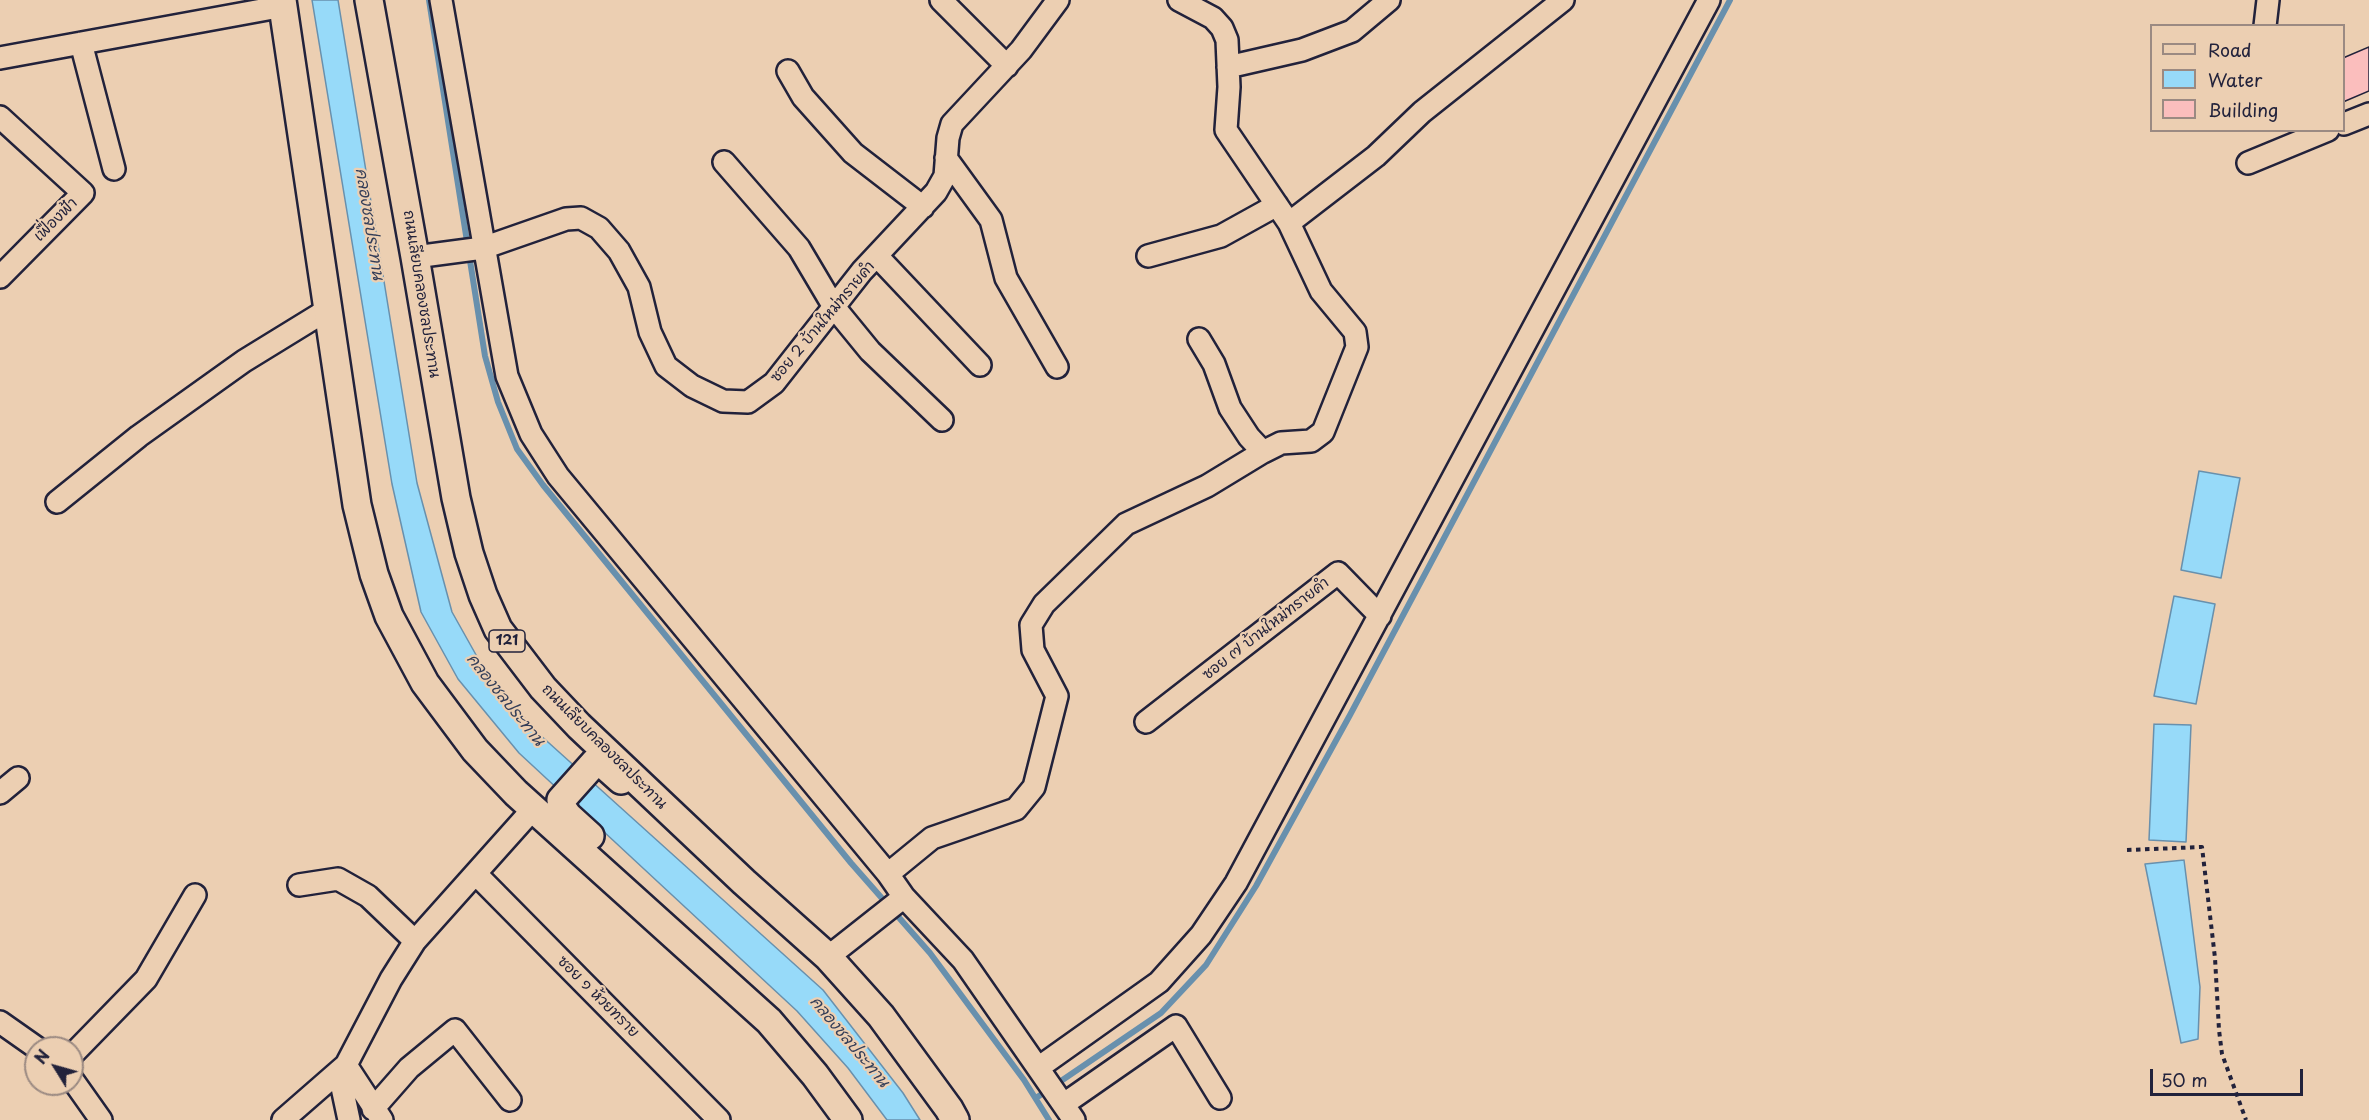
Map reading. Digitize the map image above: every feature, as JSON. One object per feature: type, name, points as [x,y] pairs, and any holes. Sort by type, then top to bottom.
[{"type":"main road","name":"ถนนเลียบคลองชลประทาน","points":[[369,0],[416,257],[456,498],[469,553],[483,595],[498,629],[543,688],[579,726],[744,882],[828,957],[881,1016],[931,1083],[955,1120]]},
{"type":"main road","points":[[283,3],[357,505],[374,574],[388,616],[425,683],[475,750],[547,800],[679,940],[769,1021],[815,1075],[848,1120]]},
{"type":"main road","points":[[498,629],[509,668],[578,744],[586,758],[603,764],[676,828],[744,882]]},
{"type":"main road","points":[[547,800],[586,758]]},
{"type":"street","points":[[441,0],[479,249],[507,376],[531,434],[558,476],[888,874],[900,900],[963,960],[1064,1106],[1176,1026],[1220,1098]]},
{"type":"street","points":[[941,0],[1007,66]]},
{"type":"street","name":"ซอย 2 บ้านใหม่ทรายคำ","points":[[416,257],[479,249],[566,219],[581,218],[599,228],[619,251],[639,287],[650,333],[666,366],[692,386],[723,401],[748,402],[774,383],[877,256],[936,192],[945,176],[948,138],[952,124],[1021,50],[1058,0]]},
{"type":"street","points":[[888,874],[932,838],[1016,809],[1034,787],[1057,696],[1033,650],[1031,625],[1044,604],[1126,524],[1207,486],[1281,443],[1311,441],[1323,432],[1358,347],[1355,332],[1321,291],[1289,223],[1226,130],[1227,40],[1222,28],[1213,18],[1179,0]]},
{"type":"street","points":[[1228,67],[1302,50],[1352,31],[1389,0]]},
{"type":"street","points":[[1289,223],[1376,156],[1422,112],[1563,0]]},
{"type":"street","points":[[1038,1068],[1159,982],[1201,935],[1236,883],[1709,0]]},
{"type":"street","points":[[2265,24],[2268,0]]},
{"type":"street","points":[[0,58],[283,3]]},
{"type":"street","points":[[81,43],[114,169]]},
{"type":"street","points":[[788,71],[803,97],[853,153],[923,207]]},
{"type":"street","points":[[2345,123],[2369,114]]},
{"type":"street","name":"เฟื่องฟ้า","points":[[0,117],[83,193],[0,277]]},
{"type":"street","points":[[2248,163],[2323,132]]},
{"type":"street","points":[[946,158],[992,220],[1006,278],[1057,367]]},
{"type":"street","points":[[724,162],[799,248],[834,307],[870,351],[942,420]]},
{"type":"street","points":[[1148,256],[1221,236],[1277,205]]},
{"type":"street","points":[[877,256],[980,365]]},
{"type":"street","points":[[57,502],[139,436],[244,361],[327,310]]},
{"type":"street","points":[[1199,339],[1214,364],[1230,408],[1249,437],[1263,452]]},
{"type":"street","name":"ซอย ๗ บ้านใหม่ทรายคำ","points":[[1146,722],[1338,573],[1380,616]]},
{"type":"street","points":[[0,793],[18,777]]},
{"type":"street","points":[[283,1120],[343,1069],[391,979],[415,941],[547,800]]},
{"type":"street","name":"ซอย ๑ ห้วยทราย","points":[[476,874],[719,1120]]},
{"type":"street","points":[[299,885],[338,879],[368,896],[415,941]]},
{"type":"street","points":[[84,1043],[146,979],[195,895]]},
{"type":"street","points":[[828,957],[900,900]]},
{"type":"street","points":[[0,1022],[24,1039]]},
{"type":"street","points":[[343,1069],[378,1114],[409,1068],[455,1030],[510,1101]]},
{"type":"street","points":[[343,1069],[349,1120]]},
{"type":"street","points":[[84,1096],[101,1120]]},
{"type":"path","points":[[2127,850],[2202,847],[2215,958],[2222,1054],[2246,1120]]},
{"type":"water","name":"คลองชลประทาน","points":[[312,0],[338,0],[417,483],[452,612],[489,678],[539,734],[823,990],[903,1093],[920,1120],[887,1120],[848,1068],[797,1011],[519,753],[458,679],[421,612],[392,484]]},
{"type":"water","points":[[2199,471],[2240,478],[2221,578],[2181,570]]},
{"type":"water","points":[[2174,596],[2215,604],[2196,704],[2154,696]]},
{"type":"water","points":[[2154,724],[2191,725],[2186,842],[2149,840]]},
{"type":"water","points":[[2184,860],[2200,987],[2198,1039],[2181,1043],[2145,864]]},
{"type":"building","points":[[2369,47],[2369,91],[2345,101],[2345,57]]},
{"type":"waterway","points":[[429,0],[485,356],[498,402],[517,449],[543,485],[851,863],[930,953],[1024,1080],[1049,1120]]},
{"type":"waterway","points":[[1036,1098],[1161,1013],[1206,965],[1256,886],[1350,715],[1730,0]]}]
